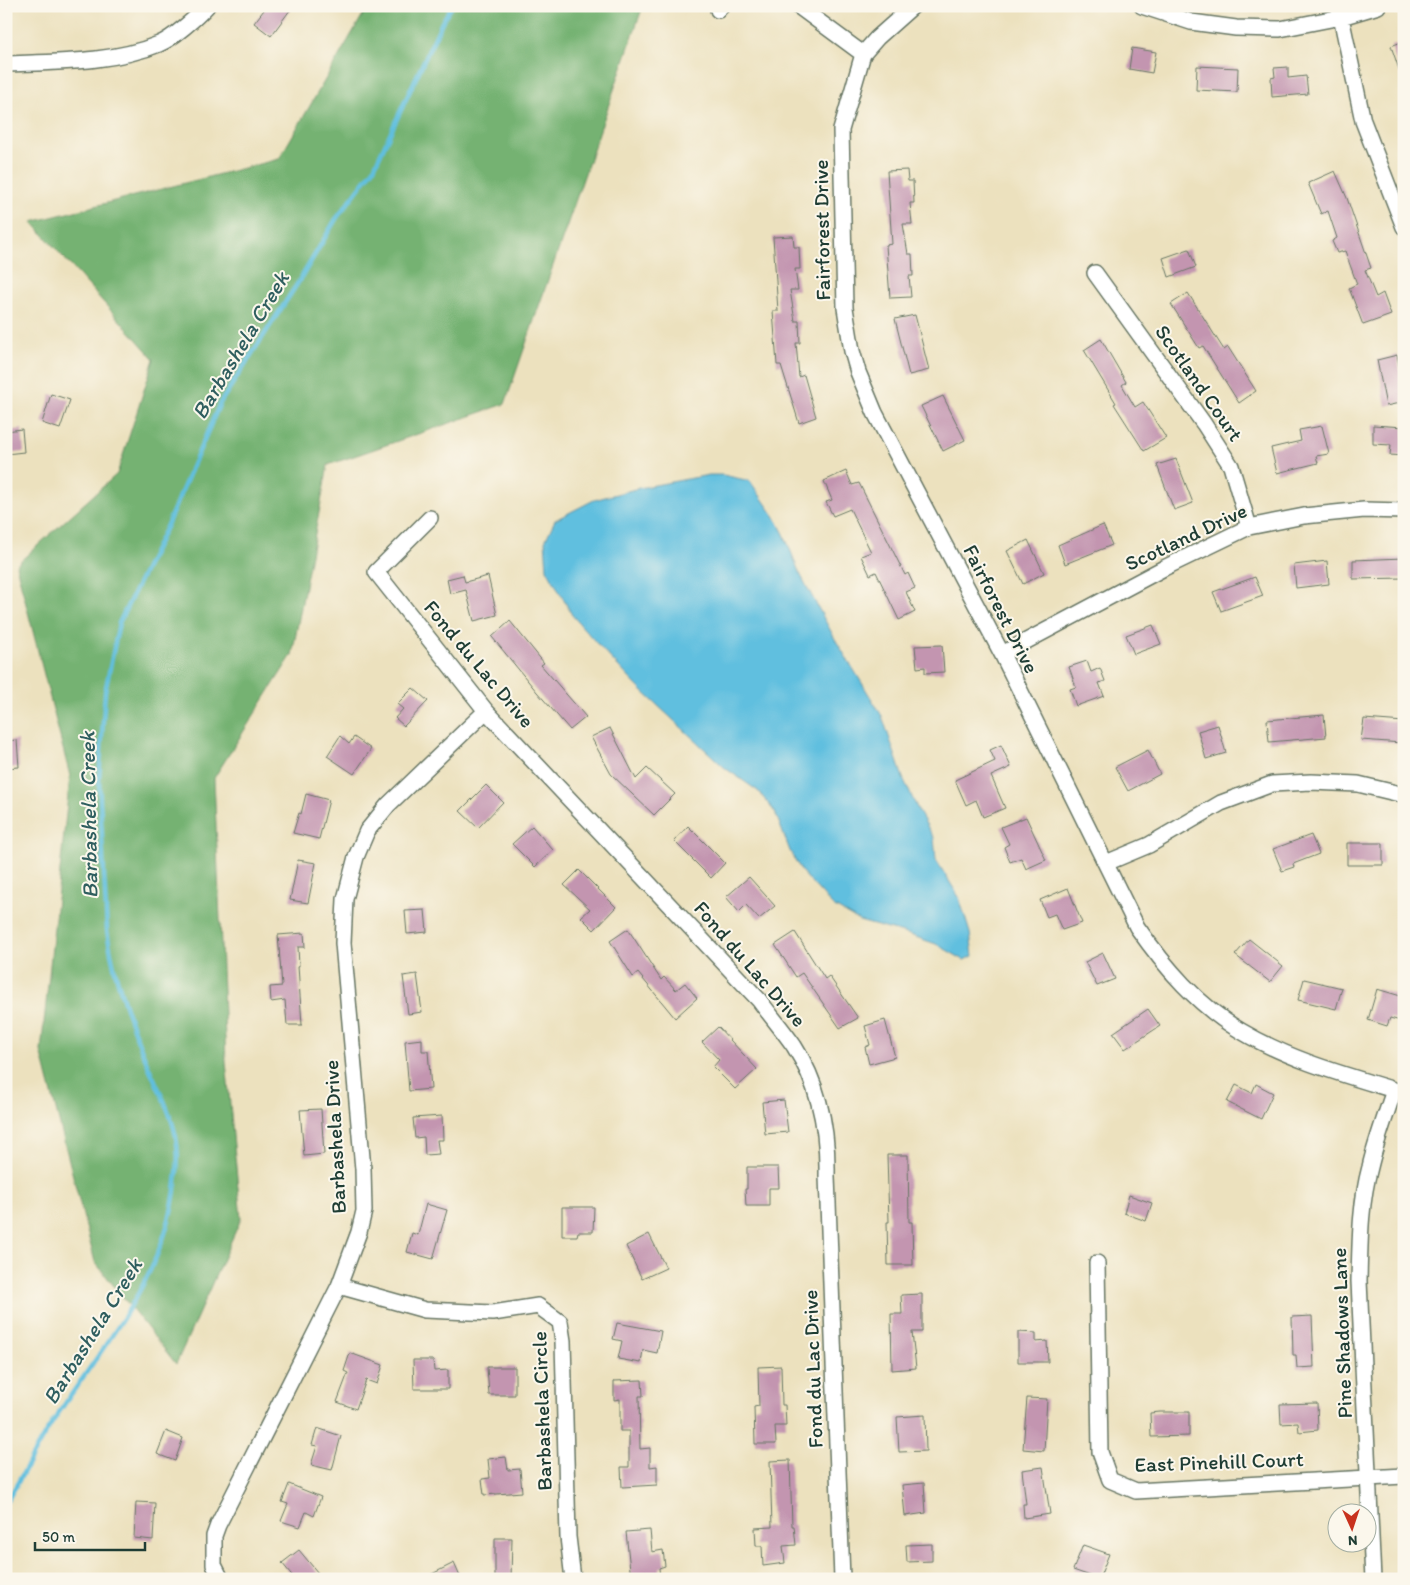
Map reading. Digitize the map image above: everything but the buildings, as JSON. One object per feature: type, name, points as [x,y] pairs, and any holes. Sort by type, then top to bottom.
[{"type":"street","points":[[6,64],[117,56],[161,44],[198,16],[207,6]]},
{"type":"street","points":[[798,6],[863,54]]},
{"type":"street","name":"Fairforest Drive","points":[[913,6],[877,38],[863,54],[841,130],[845,308],[852,351],[874,413],[1002,654],[1137,927],[1159,958],[1188,991],[1222,1019],[1241,1031],[1280,1052],[1399,1091]]},
{"type":"street","points":[[1142,6],[1191,22],[1236,28],[1280,29],[1341,17],[1378,6]]},
{"type":"street","points":[[1341,17],[1363,122],[1404,227]]},
{"type":"street","name":"Scotland Court","points":[[1096,273],[1204,424],[1231,466],[1249,527]]},
{"type":"street","name":"Scotland Drive","points":[[1002,654],[1164,568],[1249,527],[1304,516],[1364,510],[1404,511]]},
{"type":"street","name":"Fond du Lac Drive","points":[[430,518],[376,572],[486,711],[759,1000],[794,1046],[813,1083],[822,1111],[827,1154],[842,1579]]},
{"type":"street","name":"Barbashela Drive","points":[[222,1579],[214,1565],[214,1536],[218,1525],[339,1286],[359,1232],[364,1211],[363,1169],[343,944],[346,900],[356,857],[367,831],[388,805],[486,711]]},
{"type":"street","points":[[1106,863],[1149,845],[1222,803],[1272,784],[1311,782],[1358,784],[1404,795]]},
{"type":"street","name":"Pine Shadows Lane","points":[[1373,1579],[1359,1281],[1360,1237],[1363,1203],[1370,1168],[1399,1091]]},
{"type":"street","name":"East Pinehill Court","points":[[1097,1263],[1100,1452],[1110,1480],[1136,1490],[1404,1476]]},
{"type":"street","name":"Barbashela Circle","points":[[339,1286],[425,1310],[493,1313],[538,1306],[560,1322],[563,1341],[568,1537],[573,1579]]},
{"type":"green space","points":[[368,6],[643,6],[505,404],[328,465],[292,655],[214,778],[226,1062],[241,1219],[176,1364],[95,1262],[41,1051],[70,776],[16,565],[117,474],[154,359],[32,222],[279,159]]},
{"type":"water","points":[[709,475],[723,475],[750,481],[775,517],[799,572],[835,639],[882,716],[903,778],[934,838],[936,860],[959,897],[970,933],[973,956],[964,960],[936,944],[859,921],[833,906],[802,872],[790,851],[775,812],[758,791],[725,768],[640,689],[572,615],[547,569],[545,541],[555,520],[594,500],[639,488]]},
{"type":"waterway","name":"Barbashela Creek","points":[[6,1502],[45,1434],[126,1315],[143,1284],[158,1252],[170,1218],[176,1182],[178,1154],[173,1126],[126,1010],[113,962],[107,930],[99,780],[105,692],[119,623],[167,525],[220,403],[301,278],[336,219],[373,170],[442,22],[452,6]]}]
